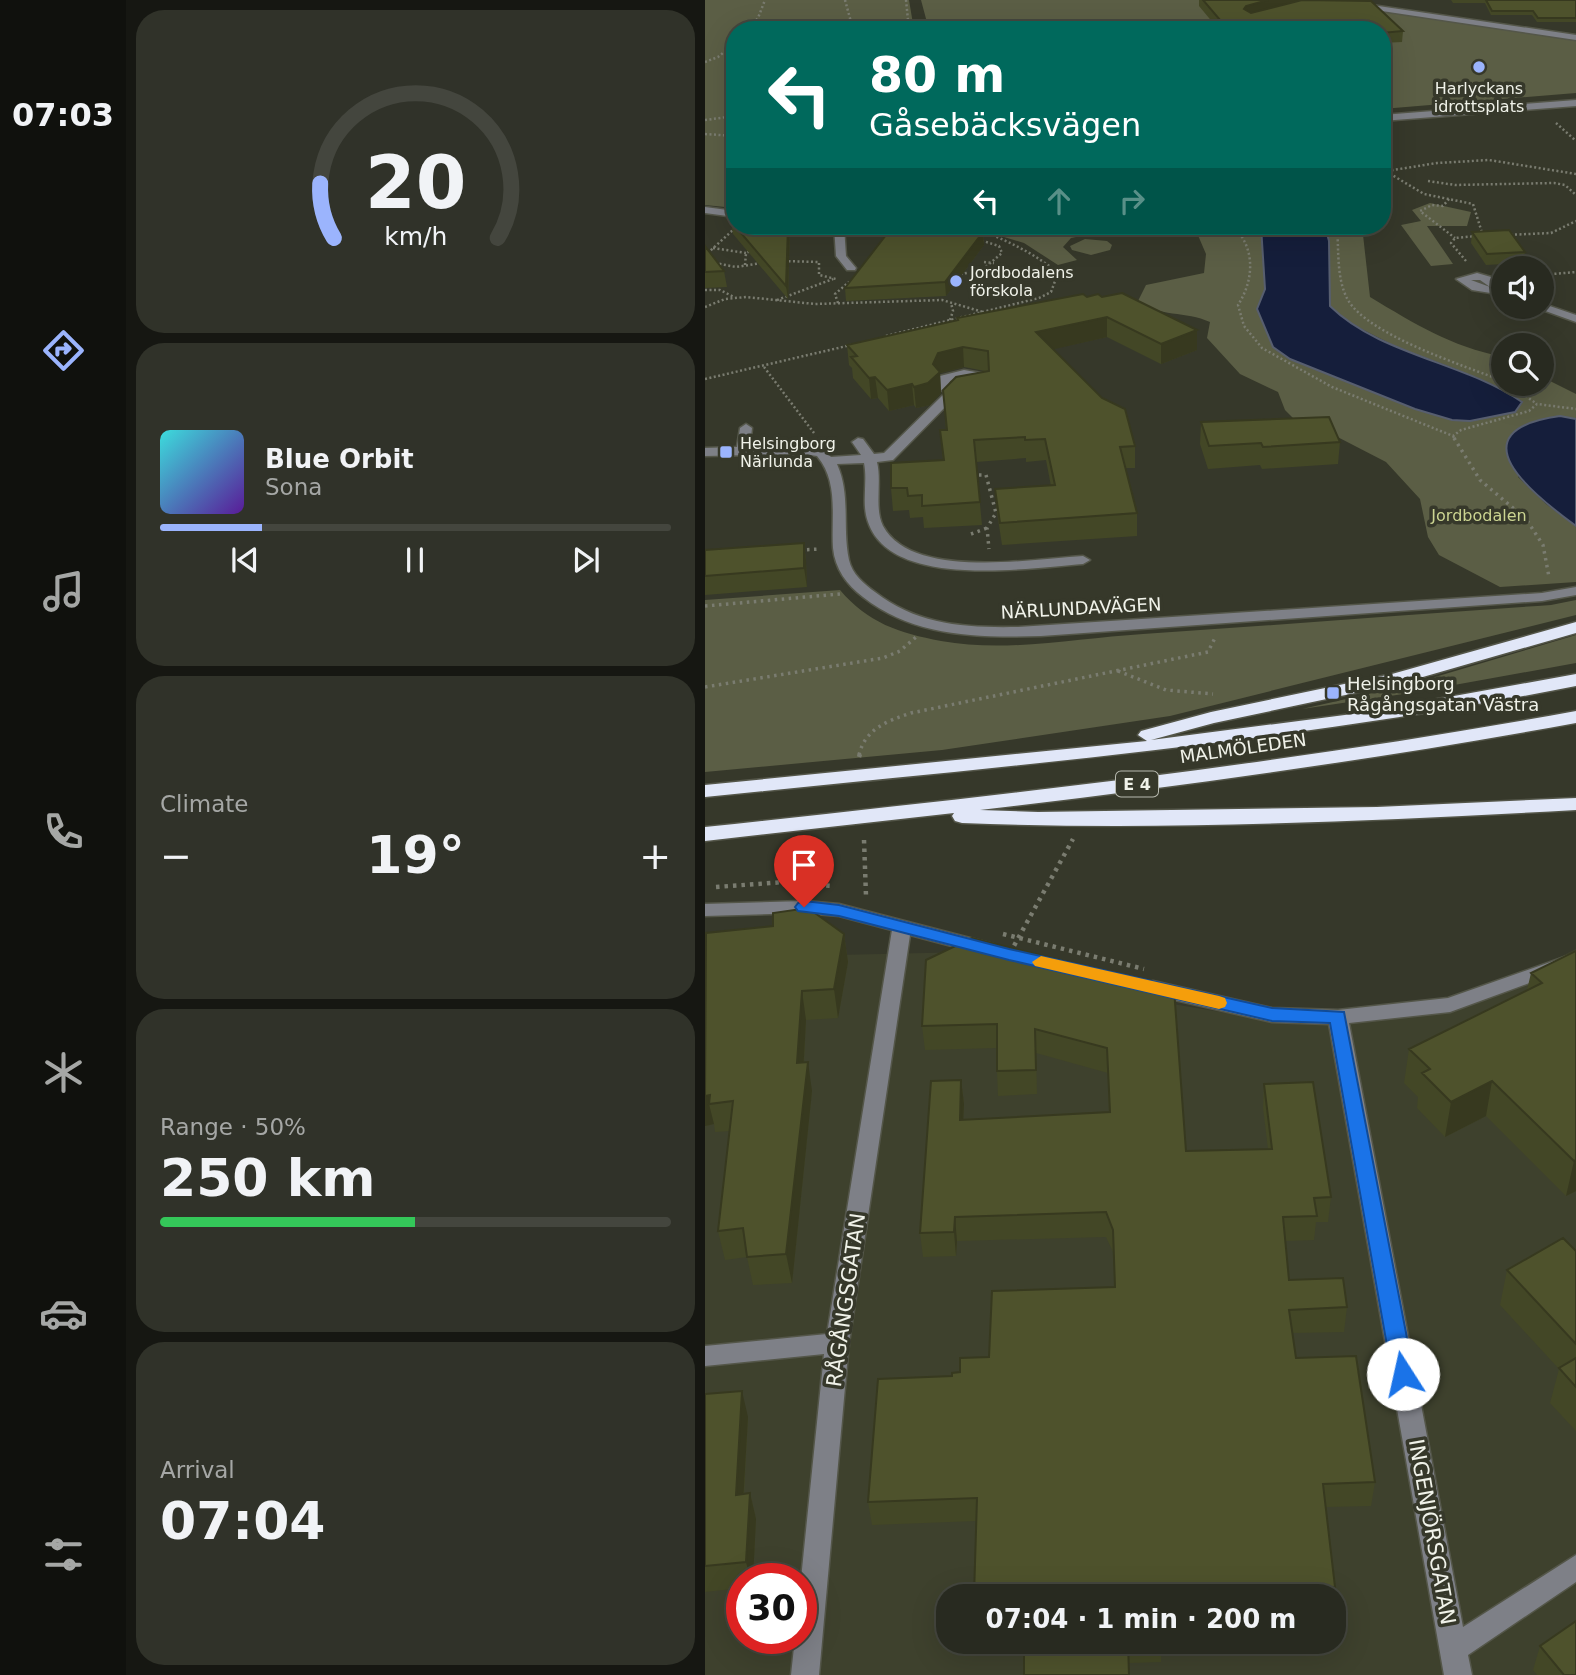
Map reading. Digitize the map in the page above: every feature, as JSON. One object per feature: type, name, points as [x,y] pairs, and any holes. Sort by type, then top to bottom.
[{"type":"highway","points":[[1071,755],[1211,718],[1395,679],[1576,627]]},
{"type":"highway","name":"MALMÖLEDEN","points":[[705,791],[1071,755],[1364,717],[1576,680]]},
{"type":"highway","name":"MALMÖLEDEN","points":[[705,834],[1240,772],[1381,752],[1576,718]]},
{"type":"highway","points":[[892,813],[1037,819],[1377,814],[1576,804]]},
{"type":"street","points":[[1350,4],[1576,38]]},
{"type":"street","points":[[1391,117],[1576,103]]},
{"type":"street","points":[[705,210],[726,213]]},
{"type":"street","points":[[840,235],[841,256],[852,274]]},
{"type":"street","points":[[1491,281],[1481,276],[1462,279],[1476,288],[1491,290]]},
{"type":"street","points":[[1554,311],[1576,319]]},
{"type":"street","points":[[705,452],[813,450],[829,461],[888,457],[952,393]]},
{"type":"street","points":[[743,451],[746,428]]},
{"type":"street","points":[[858,442],[870,458],[874,520],[886,543],[903,555],[955,566],[1083,560]]},
{"type":"street","name":"NÄRLUNDAVÄGEN","points":[[829,461],[836,481],[846,570],[864,592],[893,612],[929,625],[1002,633],[1214,620],[1553,595],[1576,591]]},
{"type":"street","points":[[705,910],[804,907],[839,910],[902,927],[1014,946]]},
{"type":"street","name":"RÅGÅNGSGATAN","points":[[805,1675],[837,1343],[902,927]]},
{"type":"street","points":[[1133,984],[1272,1014],[1338,1017],[1450,1005],[1576,959]]},
{"type":"street","name":"INGENJÖRSGATAN","points":[[1338,1017],[1458,1675]]},
{"type":"street","points":[[705,1356],[837,1343]]},
{"type":"street","points":[[1453,1649],[1576,1567]]},
{"type":"path","points":[[755,21],[765,0]]},
{"type":"path","points":[[845,0],[851,21]]},
{"type":"path","points":[[906,0],[908,21]]},
{"type":"path","points":[[705,62],[726,49]]},
{"type":"path","points":[[705,120],[726,117]]},
{"type":"path","points":[[705,134],[726,135]]},
{"type":"path","points":[[1391,170],[1426,163],[1469,162],[1524,164],[1556,174],[1576,174]]},
{"type":"path","points":[[1391,173],[1424,194],[1449,199],[1473,204],[1483,236],[1455,238],[1444,228],[1429,222],[1420,211],[1432,205],[1443,206],[1449,199]]},
{"type":"path","points":[[1428,181],[1455,185],[1554,183],[1565,185],[1575,193]]},
{"type":"path","points":[[1497,235],[1551,233],[1576,221]]},
{"type":"path","points":[[705,261],[713,248],[727,235]]},
{"type":"path","points":[[992,235],[1046,262],[1059,273]]},
{"type":"path","points":[[1242,235],[1252,266],[1249,285],[1238,305],[1244,326],[1262,348],[1332,387],[1453,436],[1480,480],[1526,519],[1543,545],[1553,595]]},
{"type":"path","points":[[1338,235],[1342,276],[1348,301],[1361,317],[1392,335],[1491,376]]},
{"type":"path","points":[[1455,238],[1452,243],[1457,253],[1481,276]]},
{"type":"path","points":[[713,248],[746,253],[762,242]]},
{"type":"path","points":[[1000,246],[1009,242]]},
{"type":"path","points":[[745,265],[746,253]]},
{"type":"path","points":[[984,262],[995,263]]},
{"type":"path","points":[[989,268],[1059,273]]},
{"type":"path","points":[[1554,274],[1576,272]]},
{"type":"path","points":[[884,337],[1039,298],[1051,292],[1059,273]]},
{"type":"path","points":[[838,303],[835,293],[852,274]]},
{"type":"path","points":[[777,301],[833,278]]},
{"type":"path","points":[[705,290],[720,290],[734,298]]},
{"type":"path","points":[[705,307],[734,298],[838,303],[942,300],[984,312]]},
{"type":"path","points":[[950,302],[953,311],[951,320]]},
{"type":"path","points":[[705,379],[857,344]]},
{"type":"path","points":[[764,367],[814,433],[818,444]]},
{"type":"path","points":[[1525,396],[1537,404],[1576,409]]},
{"type":"path","points":[[1453,436],[1461,430],[1529,411],[1537,404]]},
{"type":"path","points":[[960,474],[986,475],[996,513],[987,528],[991,564]]},
{"type":"path","points":[[971,534],[987,528]]},
{"type":"path","points":[[788,551],[842,547]]},
{"type":"path","points":[[705,606],[864,592]]},
{"type":"path","points":[[858,757],[860,744],[867,733],[885,722],[911,713],[1208,652],[1215,637],[1214,620]]},
{"type":"path","points":[[705,687],[883,658],[900,651],[929,625]]},
{"type":"path","points":[[1118,671],[1166,690],[1223,694]]},
{"type":"path","points":[[1014,946],[1071,839],[1085,839]]},
{"type":"path","points":[[864,840],[866,896]]},
{"type":"path","points":[[705,888],[784,883],[835,887]]},
{"type":"path","points":[[855,893],[878,900]]},
{"type":"path","points":[[993,931],[1014,946],[1148,970]]},
{"type":"shaded area","points":[[705,947],[837,955],[969,952],[1100,992],[1269,1020],[1452,1010],[1576,949],[1576,1675],[705,1675]]},
{"type":"green space","points":[[705,0],[909,0],[912,21],[726,21],[726,207],[705,205]]},
{"type":"green space","name":"Harlyckans idrottsplats","points":[[921,0],[1323,0],[1321,1],[1576,41],[1576,93],[1391,108],[1391,21],[927,21]]},
{"type":"green space","points":[[1430,203],[1471,212],[1467,226],[1427,226],[1453,264],[1431,266],[1401,225],[1421,221],[1412,210]]},
{"type":"green space","points":[[998,235],[1086,235],[1071,238],[1063,247],[1077,260],[1058,265],[1024,243]]},
{"type":"green space","name":"Jordbodalen","points":[[1198,235],[1262,235],[1265,290],[1257,309],[1273,347],[1290,359],[1415,409],[1470,421],[1515,412],[1493,396],[1554,396],[1554,383],[1576,394],[1576,419],[1560,416],[1518,477],[1546,504],[1576,526],[1576,582],[1500,587],[1439,555],[1428,537],[1420,499],[1386,462],[1324,430],[1299,424],[1285,410],[1278,392],[1240,374],[1207,338],[1210,322],[1163,312],[1138,301],[1146,285],[1204,273],[1206,254]]},
{"type":"green space","name":"Jordbodalen","points":[[1327,235],[1363,235],[1370,297],[1449,340],[1491,354],[1491,395],[1456,369],[1397,347],[1344,320],[1330,306]]},
{"type":"green space","points":[[1085,239],[1107,241],[1112,245],[1110,250],[1091,255],[1072,250],[1070,246]]},
{"type":"green space","points":[[840,590],[873,619],[898,630],[941,641],[991,646],[1551,605],[1576,600],[1576,615],[1170,716],[942,750],[705,772],[705,600]]},
{"type":"green space","points":[[1576,635],[1576,663],[1410,693],[1302,709],[1408,685]]},
{"type":"water","points":[[1262,235],[1327,235],[1330,306],[1350,323],[1373,336],[1491,384],[1491,396],[1512,396],[1522,402],[1515,412],[1470,421],[1452,420],[1415,409],[1290,359],[1273,347],[1257,309],[1265,289]]},
{"type":"water","points":[[1560,416],[1576,419],[1576,526],[1523,481],[1511,465],[1506,449],[1511,435],[1528,424]]},
{"type":"building","points":[[1203,0],[1268,0],[1246,6],[1244,9],[1251,13],[1302,0],[1371,1],[1403,31],[1391,32],[1391,21],[1221,21]]},
{"type":"building","points":[[1486,0],[1576,0],[1576,18],[1538,18],[1533,11],[1492,11]]},
{"type":"building","points":[[1509,230],[1525,252],[1487,254],[1472,232]]},
{"type":"building","points":[[743,235],[788,235],[786,286]]},
{"type":"building","points":[[886,235],[981,235],[945,282],[845,288]]},
{"type":"building","points":[[705,246],[724,271],[705,272]]},
{"type":"building","points":[[1122,293],[1197,330],[1161,344],[1107,317],[1036,332],[1102,398],[1125,409],[1135,446],[1120,447],[1137,513],[1000,523],[995,489],[1055,485],[1045,439],[1025,440],[1025,437],[974,440],[980,502],[922,506],[922,495],[908,496],[907,488],[891,488],[891,463],[944,460],[940,430],[947,430],[943,390],[956,377],[989,371],[988,351],[963,347],[938,353],[933,364],[940,372],[928,383],[887,390],[875,377],[869,378],[851,357],[857,356],[847,345],[958,320],[957,318],[1083,294],[1087,297],[1098,294],[1102,297]]},
{"type":"building","points":[[1329,417],[1340,442],[1263,447],[1261,443],[1209,446],[1201,422]]},
{"type":"building","points":[[804,543],[804,568],[705,576],[705,550]]},
{"type":"building","points":[[808,908],[844,934],[834,989],[802,991],[797,1063],[808,1062],[786,1254],[747,1257],[743,1228],[718,1231],[733,1101],[709,1104],[710,1095],[705,1096],[706,933],[773,926],[773,913]]},
{"type":"building","points":[[972,938],[1174,989],[1186,1151],[1272,1149],[1264,1084],[1313,1082],[1331,1197],[1314,1198],[1317,1216],[1283,1217],[1289,1280],[1343,1278],[1347,1307],[1289,1310],[1296,1358],[1356,1356],[1375,1482],[1323,1484],[1335,1584],[974,1584],[977,1498],[868,1502],[878,1379],[952,1376],[952,1373],[960,1372],[960,1358],[989,1357],[992,1291],[1115,1287],[1113,1230],[1106,1212],[955,1217],[954,1232],[920,1233],[931,1081],[961,1080],[960,1120],[1110,1112],[1107,1048],[1035,1029],[1036,1070],[997,1071],[997,1024],[922,1026],[926,960]]},
{"type":"building","points":[[1576,951],[1574,1161],[1492,1081],[1451,1102],[1422,1073],[1430,1069],[1409,1049],[1542,983],[1531,973]]},
{"type":"building","points":[[1563,1238],[1576,1251],[1576,1344],[1507,1270]]},
{"type":"building","points":[[1576,1358],[1576,1387],[1559,1368]]},
{"type":"building","points":[[742,1391],[736,1495],[750,1493],[746,1562],[705,1566],[705,1394]]},
{"type":"building","points":[[1576,1621],[1576,1675],[1564,1675],[1540,1646]]},
{"type":"building","points":[[1024,1654],[1128,1654],[1129,1675],[1024,1675]]},
{"type":"slow traffic","points":[[1041,962],[1219,1003]]},
{"type":"place","name":"Harlyckans idrottsplats","points":[[1479,67]]},
{"type":"place","name":"Jordbodalens förskola","points":[[956,281]]},
{"type":"place","name":"Helsingborg Närlunda","points":[[726,452]]},
{"type":"place","name":"Helsingborg Rågångsgatan Västra","points":[[1333,693]]},
{"type":"route","points":[[804,907],[839,910],[1107,978],[1272,1014],[1338,1017],[1403,1374]]}]
